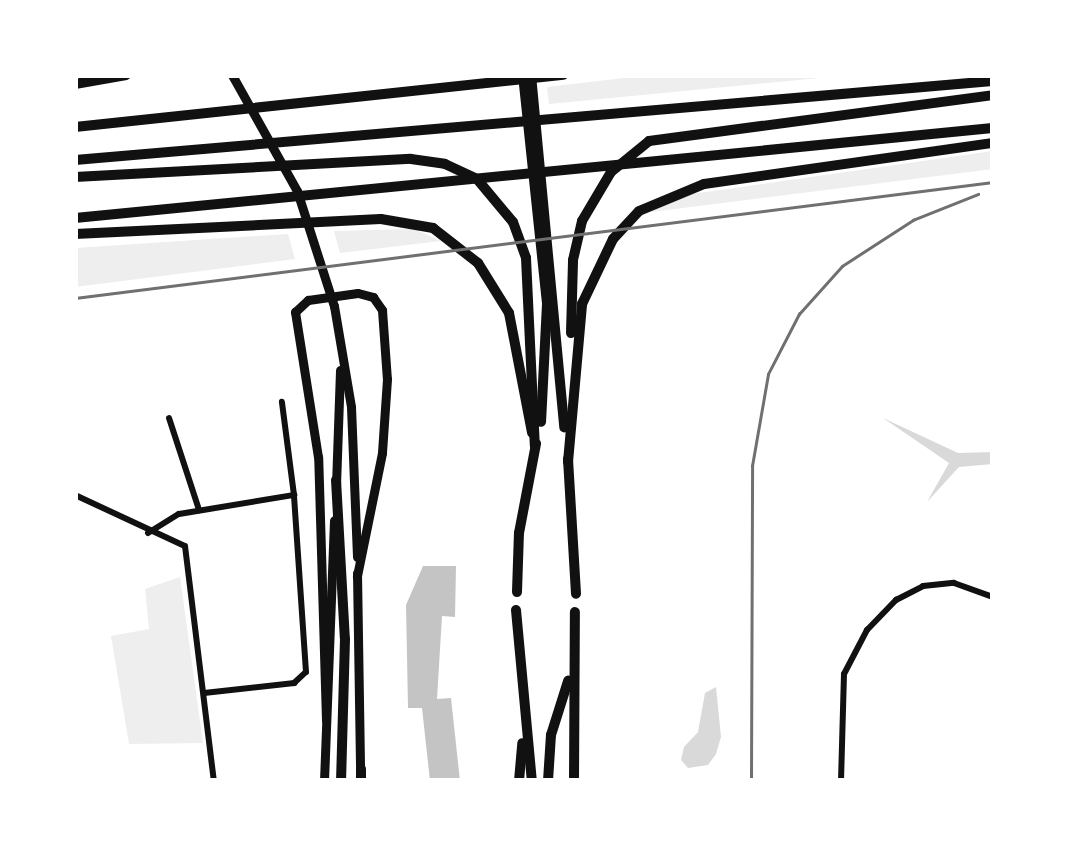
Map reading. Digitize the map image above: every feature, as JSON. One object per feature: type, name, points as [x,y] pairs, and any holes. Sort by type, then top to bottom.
[{"type":"highway","points":[[75,84],[126,75]]},
{"type":"highway","points":[[392,94],[503,75]]},
{"type":"highway","points":[[523,75],[568,462],[576,594]]},
{"type":"highway","points":[[517,592],[519,533],[544,406],[551,304],[531,75]]},
{"type":"highway","points":[[75,127],[563,75]]},
{"type":"highway","points":[[75,160],[993,81]]},
{"type":"highway","points":[[568,462],[576,239],[599,186],[650,141],[692,130],[993,95]]},
{"type":"highway","points":[[75,218],[993,128]]},
{"type":"highway","points":[[576,303],[608,248],[639,211],[684,188],[993,143]]},
{"type":"highway","points":[[75,177],[394,159],[445,164],[491,192],[520,237],[533,306],[535,446]]},
{"type":"highway","points":[[75,234],[416,222],[465,249],[509,313],[535,446]]},
{"type":"highway","points":[[336,480],[345,639],[341,781]]},
{"type":"highway","points":[[516,610],[532,781]]},
{"type":"highway","points":[[574,781],[575,612]]},
{"type":"highway","points":[[548,781],[551,734],[572,671]]},
{"type":"highway","points":[[518,781],[524,722]]},
{"type":"main road","points":[[232,75],[297,191],[334,306],[351,407],[361,777]]},
{"type":"main road","points":[[326,720],[320,685],[318,457],[294,318],[303,302],[358,294],[373,297],[382,310],[387,389],[382,453],[357,576]]},
{"type":"main road","points":[[324,781],[341,352]]},
{"type":"street","points":[[204,693],[294,682],[306,672],[294,496],[282,402]]},
{"type":"street","points":[[169,418],[173,446],[192,474],[198,510]]},
{"type":"street","points":[[75,495],[148,532],[173,536],[185,546],[214,781]]},
{"type":"street","points":[[148,532],[168,517],[294,496]]},
{"type":"street","points":[[841,781],[844,674],[872,624],[902,596],[930,584],[954,583],[993,597]]},
{"type":"shaded area","points":[[650,75],[851,75],[549,104],[547,87]]},
{"type":"shaded area","points":[[993,151],[993,169],[651,212],[685,195]]},
{"type":"shaded area","points":[[414,229],[441,241],[340,253],[334,231]]},
{"type":"shaded area","points":[[288,234],[295,259],[75,287],[75,248]]},
{"type":"shaded area","points":[[883,418],[958,453],[993,452],[993,464],[959,467],[927,502],[949,463]]},
{"type":"shaded area","points":[[180,577],[203,743],[129,744],[111,636],[149,629],[145,589]]},
{"type":"shaded area","points":[[716,687],[721,737],[716,754],[708,765],[688,768],[681,760],[684,747],[698,732],[705,693]]},
{"type":"building","points":[[423,566],[456,566],[455,617],[442,616],[437,699],[451,698],[460,781],[430,781],[422,708],[408,708],[406,605]]},
{"type":"railway","points":[[75,298],[993,182]]},
{"type":"railway","points":[[751,781],[752,466],[768,374],[799,314],[842,266],[913,220],[978,194]]}]
